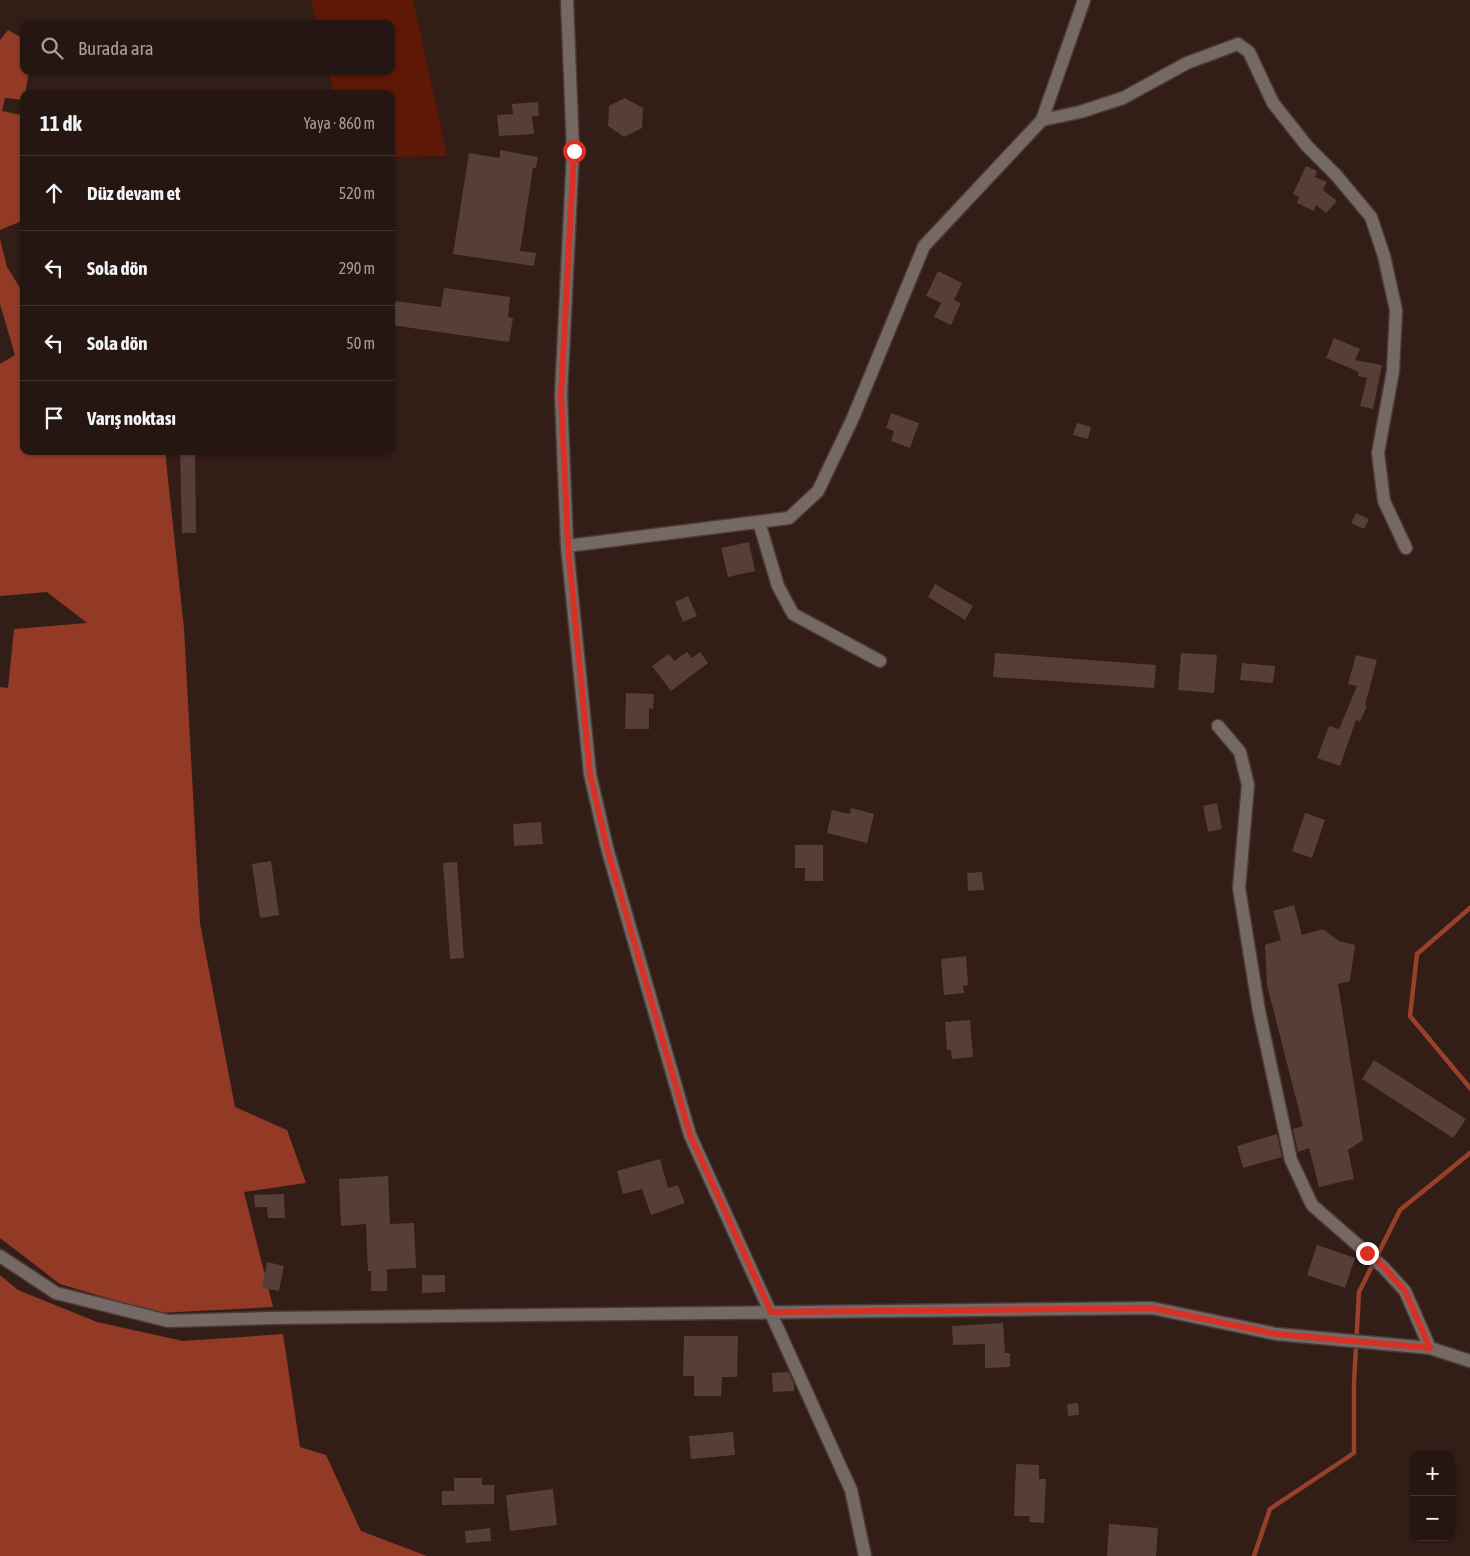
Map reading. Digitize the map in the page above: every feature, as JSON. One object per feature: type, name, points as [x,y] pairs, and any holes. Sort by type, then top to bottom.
[{"type":"street","points":[[567,0],[574,151],[561,395],[568,546],[590,774],[607,848],[690,1135],[851,1490],[865,1556]]},
{"type":"street","points":[[568,546],[789,518],[818,491],[852,420],[924,246],[1042,120],[1084,0]]},
{"type":"street","points":[[1042,120],[1080,112],[1123,98],[1187,63],[1238,44],[1249,52],[1273,103],[1307,146],[1336,175],[1371,217],[1384,256],[1396,310],[1393,371],[1378,453],[1384,501],[1406,548]]},
{"type":"street","points":[[759,522],[778,586],[792,614],[880,660]]},
{"type":"street","points":[[1218,726],[1240,752],[1248,785],[1239,888],[1259,1011],[1291,1160],[1312,1206],[1383,1266],[1405,1291],[1430,1348]]},
{"type":"street","points":[[0,1256],[56,1293],[168,1321],[270,1318],[1152,1308],[1276,1334],[1430,1348],[1470,1361]]},
{"type":"shaded area","points":[[311,0],[413,0],[447,156],[395,157],[395,90],[333,90],[329,75],[395,75],[395,20],[316,20]]},
{"type":"shaded area","points":[[8,30],[20,37],[20,75],[28,75],[26,90],[20,90],[20,100],[5,98],[2,111],[20,115],[20,222],[0,230],[0,40]]},
{"type":"shaded area","points":[[0,239],[7,267],[20,288],[20,455],[165,455],[184,628],[200,923],[235,1107],[287,1130],[306,1183],[244,1192],[273,1307],[158,1313],[60,1284],[0,1238],[0,687],[8,688],[14,629],[87,623],[47,592],[0,596],[0,364],[15,355],[0,304]]},
{"type":"shaded area","points":[[0,1275],[18,1290],[97,1322],[183,1341],[283,1334],[300,1447],[326,1455],[361,1531],[427,1556],[0,1556]]},
{"type":"building","points":[[625,98],[643,108],[642,128],[624,137],[608,126],[609,106]]},
{"type":"building","points":[[538,102],[539,116],[532,116],[534,134],[499,136],[497,115],[513,114],[512,104]]},
{"type":"building","points":[[500,150],[538,157],[536,168],[533,168],[520,251],[536,253],[534,266],[453,254],[469,153],[500,158]]},
{"type":"building","points":[[1306,166],[1317,171],[1315,177],[1327,182],[1323,190],[1337,201],[1326,213],[1316,205],[1314,211],[1297,203],[1299,197],[1293,194]]},
{"type":"building","points":[[938,271],[962,283],[954,300],[961,303],[951,325],[934,317],[941,303],[926,296]]},
{"type":"building","points":[[444,288],[510,297],[508,317],[513,318],[509,342],[395,326],[395,301],[441,307]]},
{"type":"building","points":[[1334,338],[1360,349],[1355,360],[1382,365],[1373,409],[1360,406],[1367,378],[1358,376],[1359,372],[1326,358]]},
{"type":"building","points":[[891,413],[919,423],[910,448],[891,441],[894,431],[886,428]]},
{"type":"building","points":[[1077,423],[1091,427],[1088,439],[1073,435]]},
{"type":"building","points":[[180,455],[195,455],[196,533],[182,533]]},
{"type":"building","points":[[1356,513],[1369,519],[1364,529],[1351,523]]},
{"type":"building","points":[[749,542],[755,571],[728,577],[721,548]]},
{"type":"building","points":[[935,584],[973,606],[965,620],[928,597]]},
{"type":"building","points":[[688,596],[697,616],[683,622],[675,602]]},
{"type":"building","points":[[687,652],[692,658],[700,652],[708,663],[671,691],[652,666],[669,654],[674,661]]},
{"type":"building","points":[[995,653],[1156,665],[1154,688],[993,677]]},
{"type":"building","points":[[1181,653],[1217,655],[1214,693],[1178,690]]},
{"type":"building","points":[[1356,655],[1377,660],[1365,705],[1367,706],[1360,721],[1356,720],[1340,766],[1317,758],[1329,726],[1339,729],[1357,686],[1348,684]]},
{"type":"building","points":[[1242,663],[1275,666],[1273,683],[1240,680]]},
{"type":"building","points":[[626,693],[654,694],[653,709],[649,708],[649,729],[625,729]]},
{"type":"building","points":[[1217,803],[1222,829],[1208,832],[1203,806]]},
{"type":"building","points":[[851,808],[874,814],[867,843],[827,833],[832,810],[850,814]]},
{"type":"building","points":[[1305,813],[1325,820],[1312,858],[1292,851]]},
{"type":"building","points":[[541,822],[543,844],[514,846],[513,824]]},
{"type":"building","points":[[795,845],[823,845],[823,881],[805,881],[805,868],[795,868]]},
{"type":"building","points":[[271,861],[279,915],[260,918],[252,864]]},
{"type":"building","points":[[457,862],[464,958],[450,959],[443,863]]},
{"type":"building","points":[[982,872],[984,890],[968,891],[967,873]]},
{"type":"building","points":[[1294,905],[1302,935],[1323,929],[1339,941],[1355,945],[1350,981],[1338,984],[1363,1140],[1348,1150],[1354,1179],[1319,1187],[1309,1148],[1298,1152],[1293,1129],[1303,1126],[1267,985],[1265,945],[1281,940],[1273,911]]},
{"type":"building","points":[[966,956],[968,985],[963,986],[964,993],[944,995],[941,959]]},
{"type":"building","points":[[970,1020],[973,1057],[952,1059],[951,1050],[947,1050],[945,1022]]},
{"type":"building","points":[[1374,1060],[1466,1119],[1453,1138],[1362,1079]]},
{"type":"building","points":[[1277,1134],[1282,1157],[1243,1168],[1237,1146]]},
{"type":"building","points":[[660,1159],[668,1188],[678,1185],[685,1203],[651,1215],[642,1189],[623,1194],[617,1171]]},
{"type":"building","points":[[388,1176],[390,1224],[414,1223],[416,1268],[387,1270],[387,1291],[371,1291],[371,1271],[368,1271],[366,1224],[341,1226],[339,1179]]},
{"type":"building","points":[[284,1194],[285,1218],[268,1218],[267,1207],[255,1207],[254,1195]]},
{"type":"building","points":[[1317,1245],[1355,1258],[1345,1288],[1307,1275]]},
{"type":"building","points":[[267,1262],[284,1266],[279,1291],[262,1288]]},
{"type":"building","points":[[422,1275],[445,1275],[445,1292],[422,1293]]},
{"type":"building","points":[[1003,1323],[1005,1353],[1010,1353],[1010,1367],[985,1368],[985,1344],[953,1345],[952,1326]]},
{"type":"building","points":[[684,1336],[738,1336],[737,1377],[722,1377],[721,1396],[694,1396],[694,1376],[683,1376]]},
{"type":"building","points":[[789,1372],[794,1384],[794,1391],[773,1392],[772,1373]]},
{"type":"building","points":[[1078,1403],[1079,1415],[1068,1416],[1067,1404]]},
{"type":"building","points":[[733,1432],[735,1455],[691,1459],[689,1436]]},
{"type":"building","points":[[1016,1464],[1039,1465],[1039,1479],[1046,1479],[1044,1523],[1029,1522],[1030,1516],[1014,1516]]},
{"type":"building","points":[[454,1478],[482,1478],[482,1485],[494,1485],[494,1504],[442,1505],[442,1491],[454,1491]]},
{"type":"building","points":[[553,1489],[557,1525],[510,1531],[506,1495]]},
{"type":"building","points":[[1109,1524],[1158,1528],[1156,1556],[1107,1556]]},
{"type":"building","points":[[490,1528],[491,1541],[466,1543],[465,1531]]},
{"type":"waterway","points":[[1470,908],[1417,954],[1410,1016],[1470,1088]]},
{"type":"waterway","points":[[1254,1556],[1270,1509],[1354,1453],[1354,1383],[1359,1292],[1400,1210],[1470,1153]]},
{"type":"route","points":[[574,151],[561,395],[568,546],[590,774],[607,848],[690,1135],[771,1312],[1152,1308],[1276,1334],[1430,1348],[1405,1291],[1383,1266],[1367,1253]]}]
